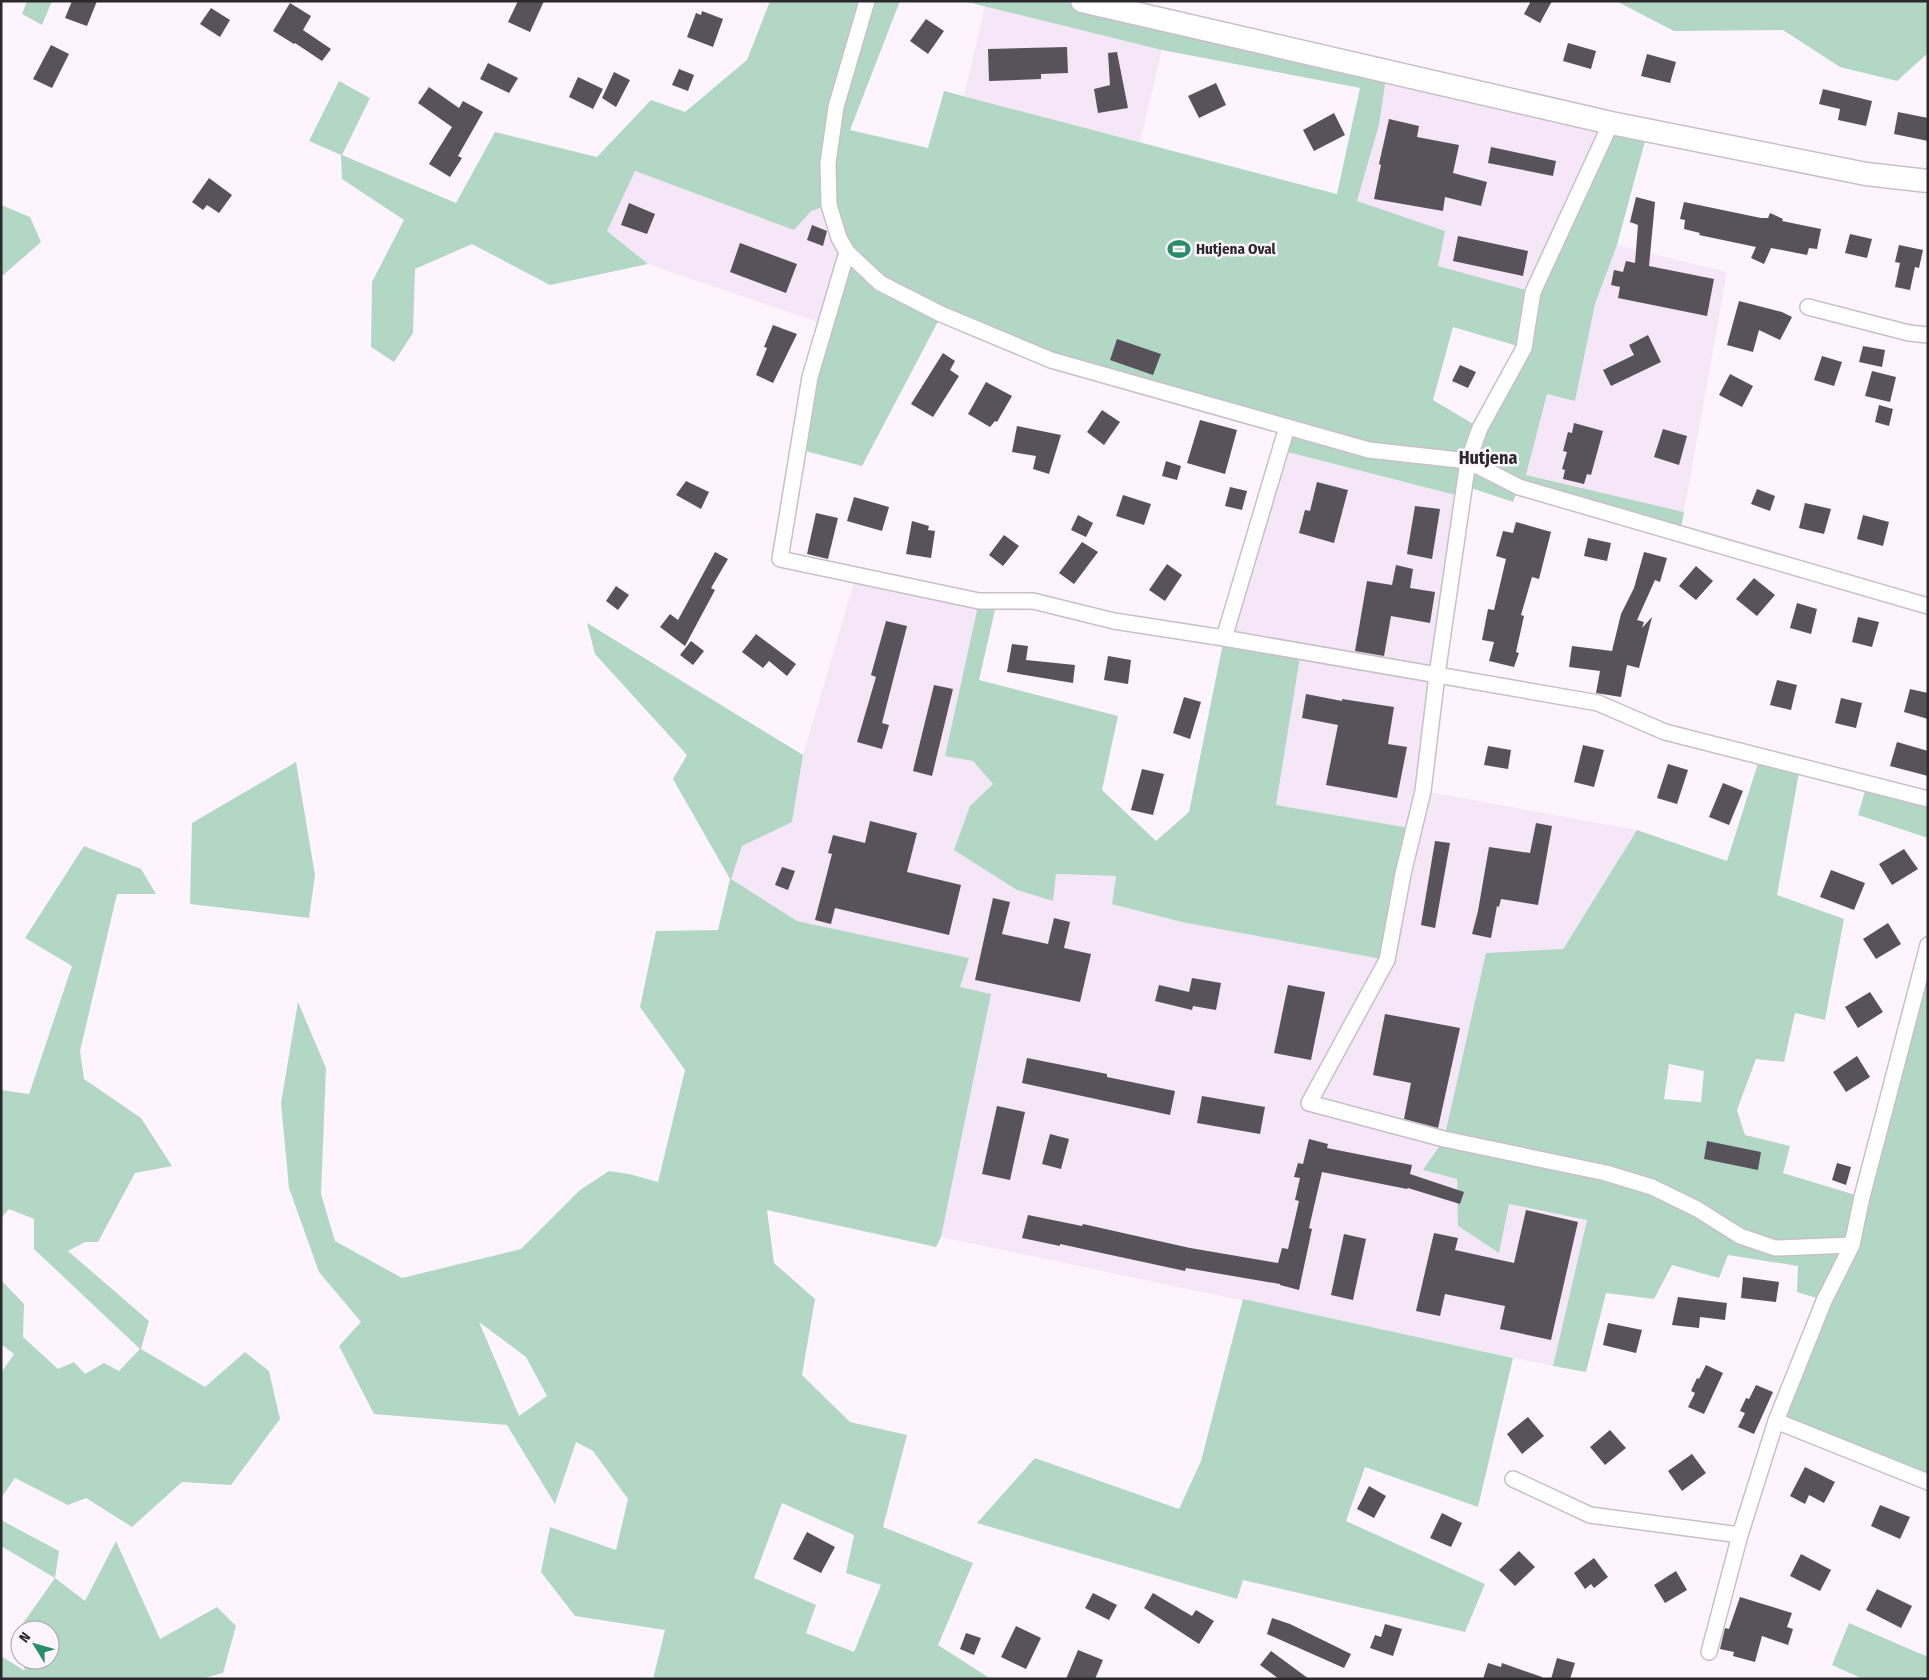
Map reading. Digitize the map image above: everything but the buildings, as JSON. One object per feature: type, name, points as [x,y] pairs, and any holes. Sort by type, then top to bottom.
[{"type":"main road","points":[[1082,1],[1611,123],[1866,174],[1928,181]]},
{"type":"street","points":[[867,1],[836,107],[828,163],[829,205],[839,238],[847,252],[880,283],[942,314],[1051,360],[1369,450],[1468,461],[1519,487],[1928,606]]},
{"type":"street","points":[[1611,123],[1533,292],[1524,348],[1480,428],[1468,461],[1437,675],[1423,791],[1402,874],[1387,960],[1309,1103],[1444,1139],[1606,1173],[1652,1187],[1696,1209],[1740,1236],[1775,1248],[1852,1245]]},
{"type":"street","points":[[847,252],[810,376],[780,559],[979,601],[1033,601],[1114,621],[1598,702],[1665,732],[1928,799]]},
{"type":"street","points":[[1808,308],[1909,334],[1928,335]]},
{"type":"street","points":[[1224,638],[1287,427]]},
{"type":"street","points":[[1709,1652],[1740,1535],[1776,1422],[1824,1300],[1852,1245],[1862,1197],[1928,945]]},
{"type":"street","points":[[1776,1422],[1928,1482]]},
{"type":"street","points":[[1513,1480],[1590,1515],[1740,1535]]},
{"type":"shaded area","points":[[985,6],[1162,50],[1140,142],[964,96]]},
{"type":"shaded area","points":[[1387,71],[1611,123],[1533,292],[1437,266],[1357,201],[1379,125]]},
{"type":"shaded area","points":[[635,171],[794,229],[811,211],[829,205],[847,252],[826,325],[648,264],[607,231]]},
{"type":"shaded area","points":[[1617,245],[1727,272],[1684,512],[1526,475],[1547,394],[1575,400],[1595,304]]},
{"type":"shaded area","points":[[1280,450],[1463,497],[1423,791],[1637,830],[1423,1170],[1457,1179],[1458,1226],[1499,1253],[1508,1204],[1587,1219],[1553,1366],[941,1237],[991,994],[959,987],[969,958],[797,921],[730,879],[742,846],[792,822],[803,755],[856,576],[979,601],[945,756],[973,761],[993,784],[970,806],[1053,900],[1056,874],[1116,876],[1113,904],[1276,805],[1301,651],[1224,638]]},
{"type":"green space","points":[[27,1],[52,1],[42,25],[22,14]]},
{"type":"green space","points":[[770,1],[900,1],[850,130],[928,148],[944,91],[1337,194],[1360,88],[1162,50],[963,1],[1082,1],[1387,71],[1379,125],[1357,201],[1445,231],[1438,266],[1533,292],[1611,123],[1648,130],[1617,245],[1595,304],[1575,401],[1547,394],[1526,475],[1684,512],[1680,534],[1519,487],[1513,502],[1465,486],[1463,497],[1280,450],[1286,427],[1051,360],[942,314],[862,466],[798,449],[847,253],[829,205],[811,211],[794,230],[635,171],[607,231],[648,264],[550,285],[472,244],[415,269],[413,333],[394,362],[371,347],[372,282],[404,220],[342,179],[341,155],[309,141],[339,81],[370,98],[342,155],[456,203],[495,132],[597,157],[651,100],[685,112],[747,60]],"holes":[[[1453,327],[1524,348],[1480,428],[1433,400]]]},
{"type":"green space","points":[[1616,1],[1928,1],[1928,53],[1897,81],[1840,67],[1783,30],[1674,31]]},
{"type":"green space","points":[[1,205],[30,217],[41,242],[1,277]]},
{"type":"green space","points":[[979,601],[997,601],[979,680],[1118,716],[1102,790],[1156,841],[1189,812],[1224,638],[1301,651],[1276,805],[1415,829],[1387,960],[1182,922],[1112,904],[1116,876],[1056,874],[1053,901],[1017,890],[954,850],[970,806],[993,784],[973,761],[945,756]]},
{"type":"green space","points":[[587,623],[803,755],[792,822],[742,846],[731,879],[797,921],[969,958],[960,987],[991,994],[941,1237],[936,1247],[767,1210],[774,1263],[815,1299],[802,1375],[850,1422],[907,1435],[883,1527],[973,1563],[938,1645],[991,1679],[653,1679],[665,1630],[575,1616],[541,1572],[550,1527],[616,1550],[628,1499],[593,1451],[576,1442],[555,1504],[507,1425],[374,1414],[339,1346],[361,1322],[319,1272],[289,1188],[281,1103],[298,1002],[326,1068],[321,1194],[335,1241],[402,1278],[521,1249],[580,1190],[609,1171],[658,1182],[685,1070],[640,1007],[656,931],[718,930],[730,879],[673,779],[687,755],[595,654]],"holes":[[[479,1322],[526,1357],[547,1396],[519,1416]],[[782,1503],[854,1535],[846,1573],[881,1585],[854,1652],[806,1633],[816,1605],[754,1578]]]},
{"type":"green space","points":[[1760,757],[1800,767],[1777,895],[1844,919],[1825,1020],[1795,1013],[1784,1062],[1756,1059],[1737,1110],[1745,1135],[1790,1146],[1783,1173],[1862,1197],[1928,963],[1928,1482],[1776,1421],[1823,1300],[1797,1292],[1798,1266],[1728,1255],[1719,1278],[1672,1265],[1654,1299],[1606,1293],[1586,1372],[1553,1366],[1587,1220],[1509,1204],[1499,1253],[1458,1226],[1457,1179],[1423,1170],[1444,1139],[1486,953],[1563,949],[1637,830],[1727,861]],"holes":[[[1669,1064],[1704,1071],[1701,1102],[1664,1099]]]},
{"type":"green space","points":[[296,762],[315,875],[309,918],[190,904],[192,823]]},
{"type":"green space","points":[[1867,784],[1928,799],[1928,838],[1858,815]]},
{"type":"green space","points":[[84,846],[141,869],[156,894],[117,894],[80,1051],[84,1079],[141,1118],[172,1166],[135,1173],[98,1242],[85,1242],[68,1251],[149,1321],[141,1349],[205,1387],[245,1352],[269,1371],[280,1419],[231,1485],[182,1482],[132,1527],[86,1498],[68,1505],[15,1478],[1,1498],[1,1373],[14,1354],[1,1344],[1,1280],[24,1304],[23,1337],[58,1369],[74,1362],[85,1374],[104,1363],[119,1371],[140,1349],[34,1249],[34,1219],[9,1209],[1,1218],[1,1090],[29,1094],[72,966],[25,938]]},
{"type":"green space","points":[[1243,1299],[1513,1358],[1478,1507],[1365,1467],[1346,1521],[1485,1584],[1465,1632],[1243,1580],[1237,1599],[977,1523],[1035,1458],[1179,1509],[1201,1461]]},
{"type":"green space","points":[[1,1520],[59,1551],[55,1578],[1,1546]]},
{"type":"green space","points":[[116,1541],[160,1639],[217,1607],[236,1626],[223,1673],[200,1679],[1,1679],[1,1656],[10,1662],[10,1670],[60,1670],[60,1620],[25,1620],[55,1578],[85,1601]]},
{"type":"green space","points":[[1849,1623],[1928,1657],[1928,1679],[1863,1679],[1832,1665]]},
{"type":"place","name":"Hutjena Oval","points":[[1179,249]]},
{"type":"district","name":"Hutjena","points":[[1488,458]]}]
